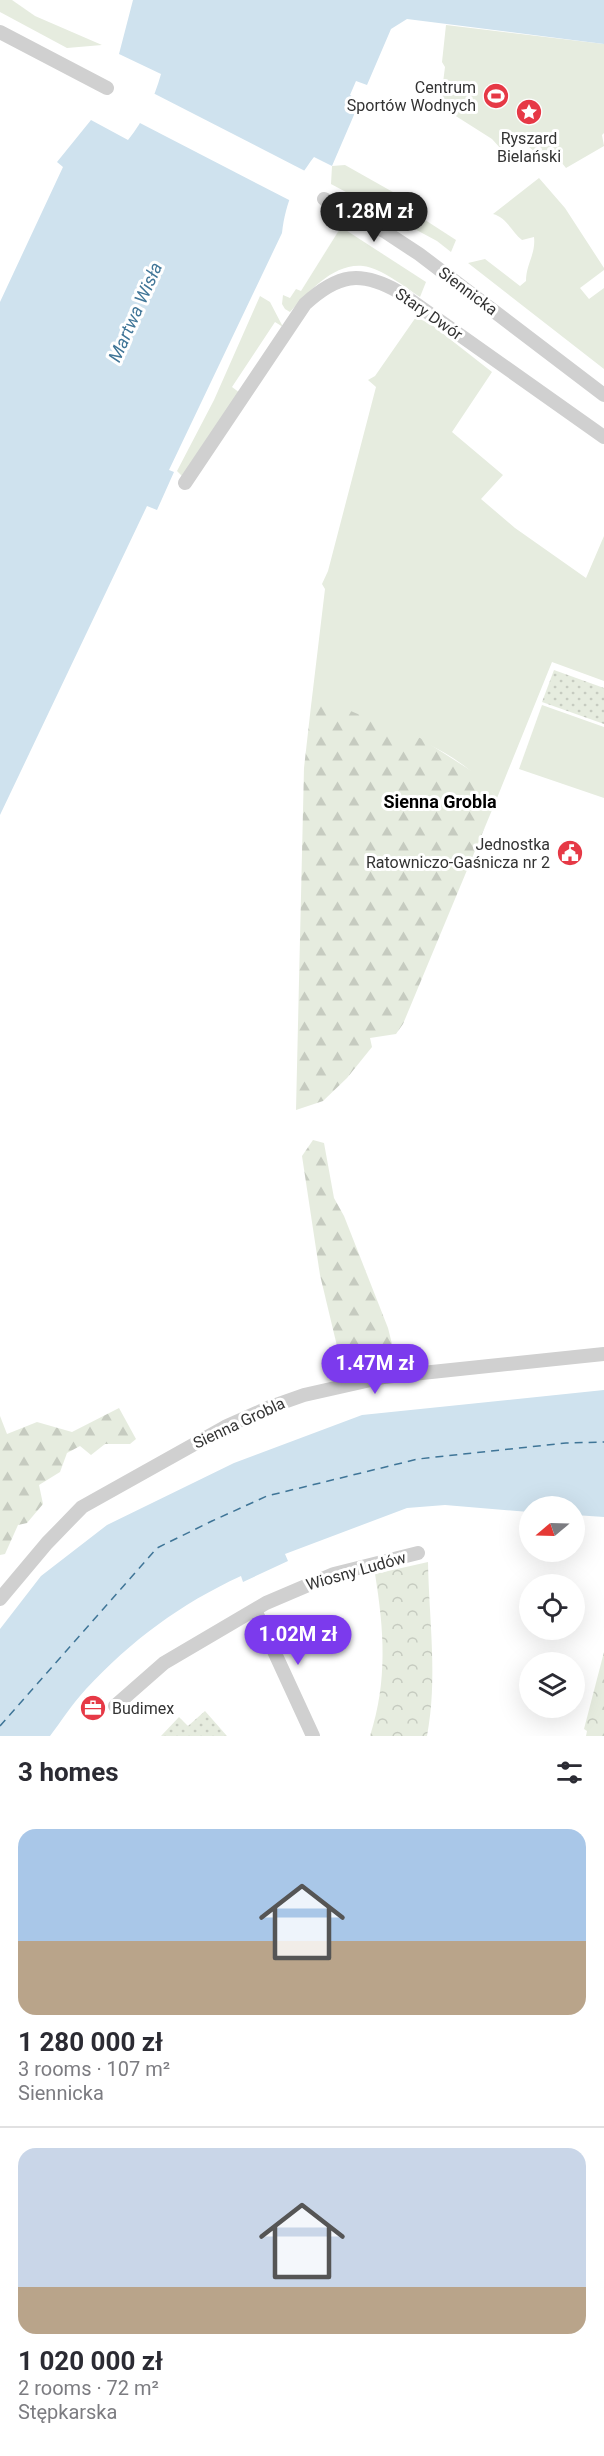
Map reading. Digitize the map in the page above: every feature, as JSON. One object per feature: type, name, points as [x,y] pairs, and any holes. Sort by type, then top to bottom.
[{"type":"street","points":[[0,32],[107,88]]},
{"type":"street","name":"Siennicka","points":[[324,199],[384,231],[437,268],[604,395]]},
{"type":"street","name":"Stary Dwór","points":[[185,483],[305,304],[319,291],[348,278],[363,276],[380,281],[399,292],[604,437]]},
{"type":"street","name":"Sienna Grobla","points":[[0,1599],[47,1543],[82,1507],[225,1427],[270,1407],[314,1392],[384,1377],[604,1354]]},
{"type":"street","name":"Wiosny Ludów","points":[[115,1706],[164,1663],[293,1590],[334,1574],[418,1553]]},
{"type":"street","points":[[255,1610],[313,1736]]},
{"type":"green space","points":[[0,0],[12,0],[35,16],[102,45],[67,48],[0,12]]},
{"type":"green space","name":"Centrum Sportów Wodnych","points":[[446,25],[604,44],[604,133],[602,135],[604,146],[566,168],[557,157],[553,160],[545,153],[541,157],[511,132],[501,149],[492,139],[440,106],[445,67],[442,62]]},
{"type":"green space","points":[[345,165],[407,200],[422,218],[456,240],[451,252],[437,241],[331,184],[332,166]]},
{"type":"green space","points":[[539,178],[565,208],[604,268],[580,288],[589,299],[604,288],[604,369],[468,263],[485,259],[520,286],[526,281],[534,249],[534,237],[522,240],[505,221],[493,214]]},
{"type":"green space","points":[[341,227],[426,282],[420,297],[377,270],[370,267],[352,266],[322,280],[290,312],[285,309],[282,304],[283,295],[290,298],[296,289],[301,291]]},
{"type":"green space","points":[[260,296],[270,302],[283,327],[275,322],[232,387],[240,393],[182,476],[177,471],[214,400]]},
{"type":"green space","points":[[416,317],[432,325],[492,372],[452,432],[503,475],[481,499],[515,528],[586,578],[604,536],[604,681],[552,662],[497,798],[479,778],[458,761],[436,748],[388,728],[311,706],[325,589],[322,584],[328,571],[376,387],[368,380],[375,376]]},
{"type":"green space","points":[[554,670],[604,688],[604,724],[542,702]]},
{"type":"green space","points":[[542,705],[604,727],[604,798],[519,769]]},
{"type":"green space","points":[[311,706],[339,706],[420,738],[481,777],[497,798],[403,1024],[396,1034],[370,1038],[372,1047],[347,1078],[323,1101],[296,1110],[304,768]]},
{"type":"green space","points":[[313,1140],[324,1143],[334,1198],[344,1216],[388,1328],[394,1352],[342,1367],[320,1275],[302,1156]]},
{"type":"green space","points":[[119,1408],[136,1439],[130,1444],[105,1444],[91,1455],[80,1446],[67,1453],[60,1472],[39,1485],[43,1504],[27,1523],[18,1525],[5,1554],[0,1555],[0,1416],[7,1434],[37,1422],[72,1432]]},
{"type":"green space","points":[[428,1562],[432,1693],[427,1736],[370,1736],[380,1695],[383,1655],[381,1615],[375,1574]]},
{"type":"green space","points":[[604,1652],[604,1736],[586,1736],[587,1731],[584,1729]]},
{"type":"green space","points":[[205,1711],[227,1736],[161,1736],[179,1717],[188,1726]]},
{"type":"water","name":"Martwa Wisła","points":[[133,0],[604,0],[604,44],[407,19],[391,29],[367,85],[356,81],[350,95],[360,101],[332,166],[314,157],[297,184],[289,201],[282,233],[169,470],[174,472],[157,510],[147,506],[0,815],[0,302],[63,167],[57,162],[91,120],[128,140],[152,101],[161,74],[119,54]]},
{"type":"water","points":[[604,1390],[604,1517],[585,1516],[585,1496],[519,1496],[519,1511],[445,1505],[407,1508],[285,1554],[288,1561],[243,1582],[241,1576],[177,1611],[139,1639],[103,1671],[77,1700],[50,1736],[0,1736],[0,1629],[41,1576],[107,1525],[234,1463],[362,1415]]},
{"type":"pier","points":[[153,93],[305,171],[291,201],[138,122]]},
{"type":"ferry route","points":[[0,1726],[157,1548],[212,1521],[267,1496],[418,1459],[566,1443],[604,1442]]},
{"type":"place","name":"Centrum Sportów Wodnych","points":[[496,96]]},
{"type":"place","name":"Ryszard Bielański","points":[[529,112]]},
{"type":"place","name":"Jednostka Ratowniczo-Gaśnicza nr 2","points":[[570,853]]},
{"type":"place","name":"Budimex","points":[[93,1708]]},
{"type":"district","name":"Sienna Grobla","points":[[440,801]]}]
